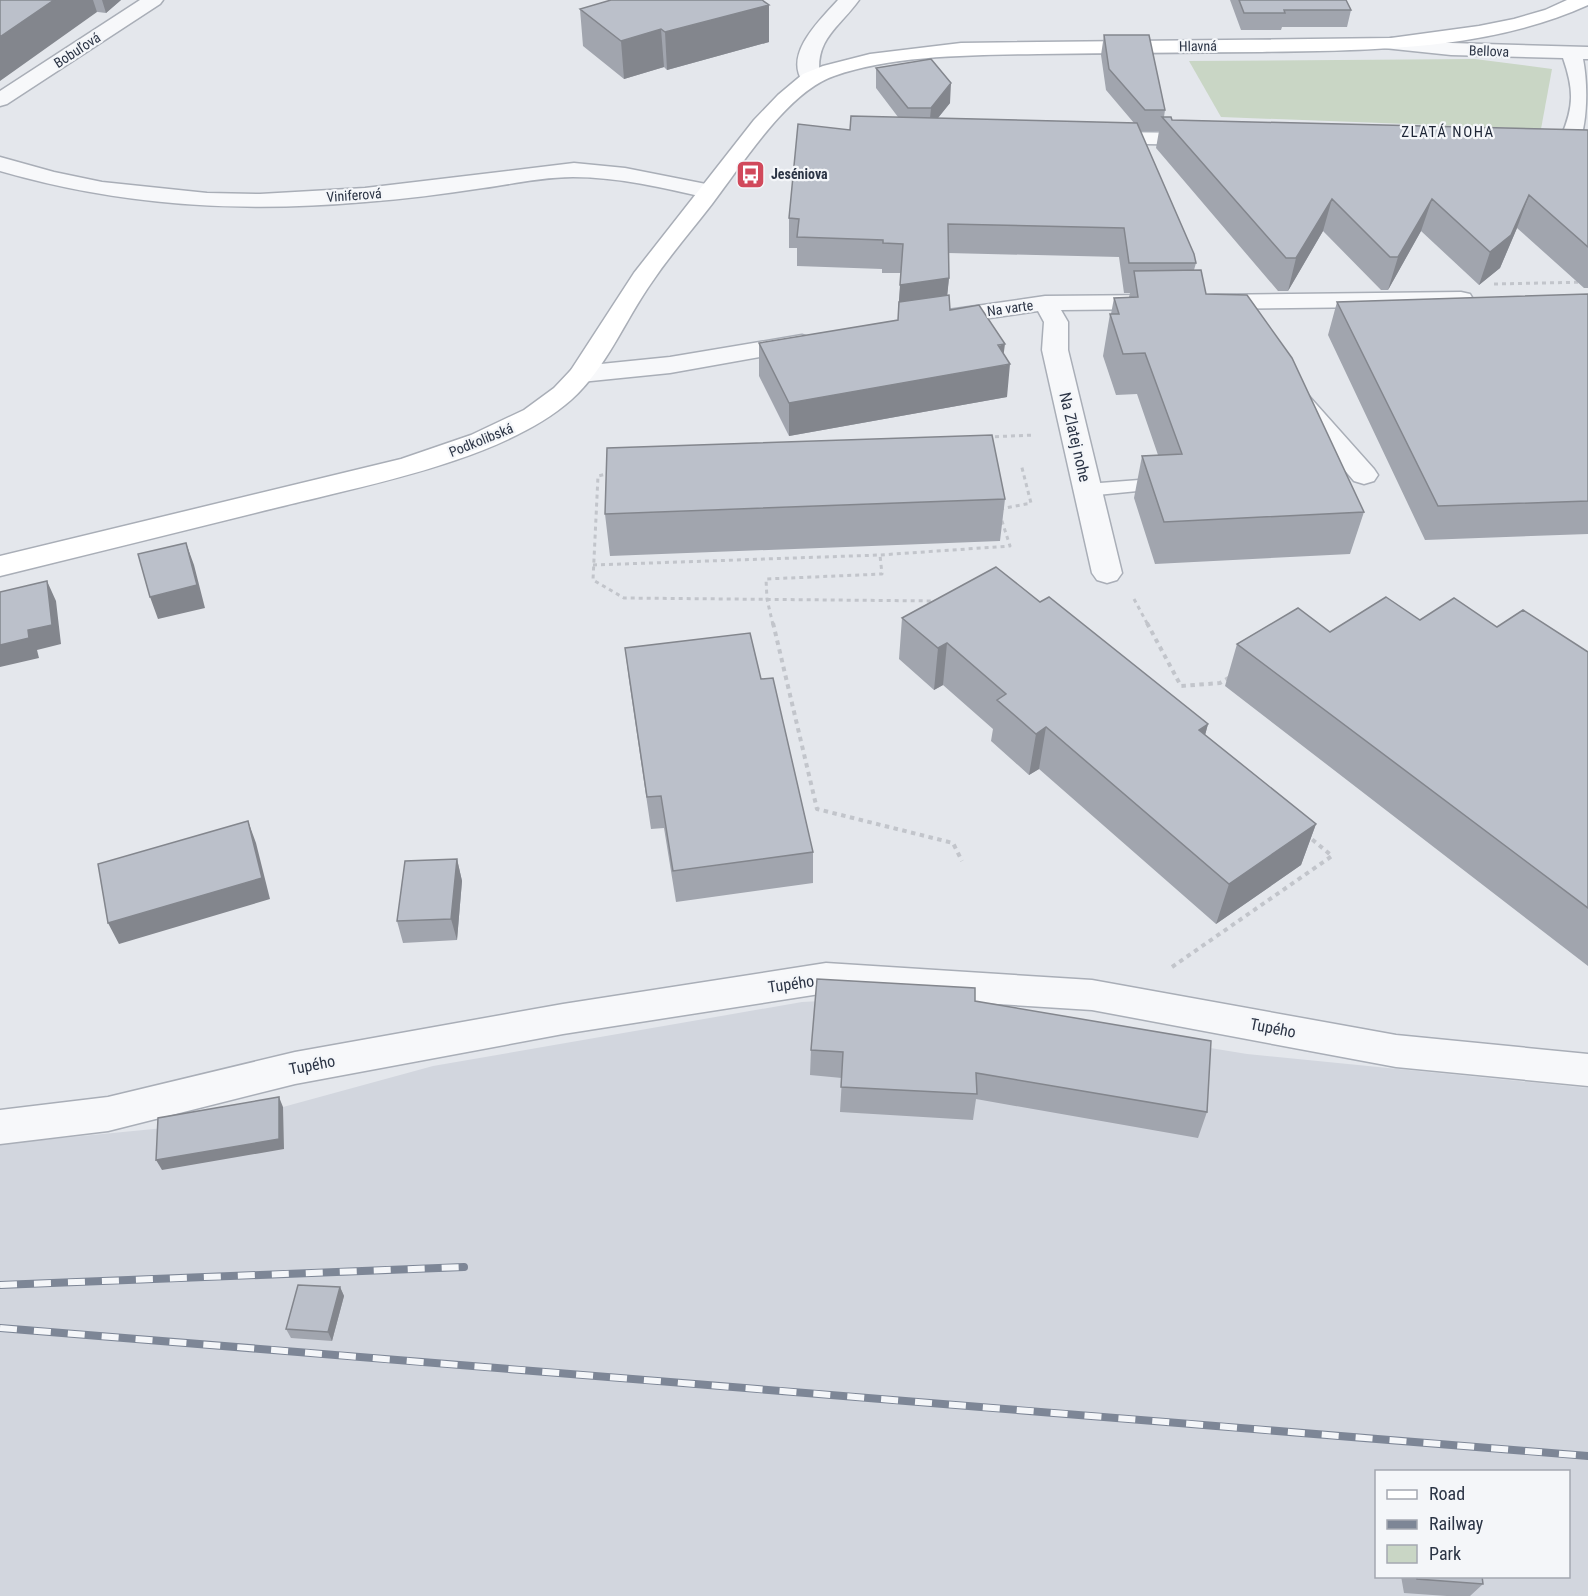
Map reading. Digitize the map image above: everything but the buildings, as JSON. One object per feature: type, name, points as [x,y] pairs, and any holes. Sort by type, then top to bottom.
[{"type":"street","name":"Bobuľová","points":[[0,100],[153,0]]},
{"type":"street","points":[[810,78],[807,65],[811,46],[849,0]]},
{"type":"street","name":"Hlavná","points":[[810,78],[848,64],[962,49],[1391,44],[1479,32],[1517,24],[1552,14],[1584,0]]},
{"type":"street","name":"Bellova","points":[[1391,44],[1582,55]]},
{"type":"street","points":[[1521,143],[1569,144],[1585,103],[1582,55]]},
{"type":"street","name":"Podkolibská","points":[[0,566],[409,466],[508,430],[563,394],[581,374],[642,278],[708,191],[777,108],[810,78]]},
{"type":"street","points":[[1081,138],[1224,140]]},
{"type":"street","name":"Viniferová","points":[[0,164],[81,184],[142,194],[209,199],[283,200],[416,191],[574,170],[609,172],[708,191]]},
{"type":"street","name":"Na varte","points":[[919,321],[1045,303],[1484,299]]},
{"type":"street","points":[[1229,302],[1248,330]]},
{"type":"street","name":"Na Zlatej nohe","points":[[1045,303],[1056,322],[1055,350],[1107,573]]},
{"type":"street","points":[[581,374],[670,365],[820,339]]},
{"type":"street","points":[[1281,377],[1364,475]]},
{"type":"street","name":"Tupého","points":[[0,1127],[108,1114],[295,1068],[528,1026],[826,978],[1092,995],[1396,1051],[1588,1070]]},
{"type":"lane","points":[[1087,490],[1152,486]]},
{"type":"path","points":[[980,437],[1074,434]]},
{"type":"path","points":[[594,565],[879,555],[1010,546],[999,509],[1031,503],[1021,464]]},
{"type":"path","points":[[621,471],[598,476],[592,580],[624,598],[939,601]]},
{"type":"path","points":[[879,555],[882,574],[766,579],[767,599],[817,809],[953,843],[962,861]]},
{"type":"path","points":[[1107,573],[1123,579],[1181,686],[1220,683],[1240,671]]},
{"type":"path","points":[[1171,968],[1332,855],[1305,833]]},
{"type":"shaded area","points":[[899,997],[1247,1054],[1588,1088],[1588,1596],[0,1596],[0,1144],[164,1128],[283,1107],[433,1066],[802,1002]]},
{"type":"green space","points":[[1475,59],[1552,69],[1541,129],[1221,117],[1189,61]]},
{"type":"railway","points":[[0,1285],[464,1267]]},
{"type":"railway","points":[[0,1328],[1588,1456]]},
{"type":"place","name":"Jeséniova","points":[[750,174]]},
{"type":"district","name":"ZLATÁ NOHA","points":[[1448,132]]}]
